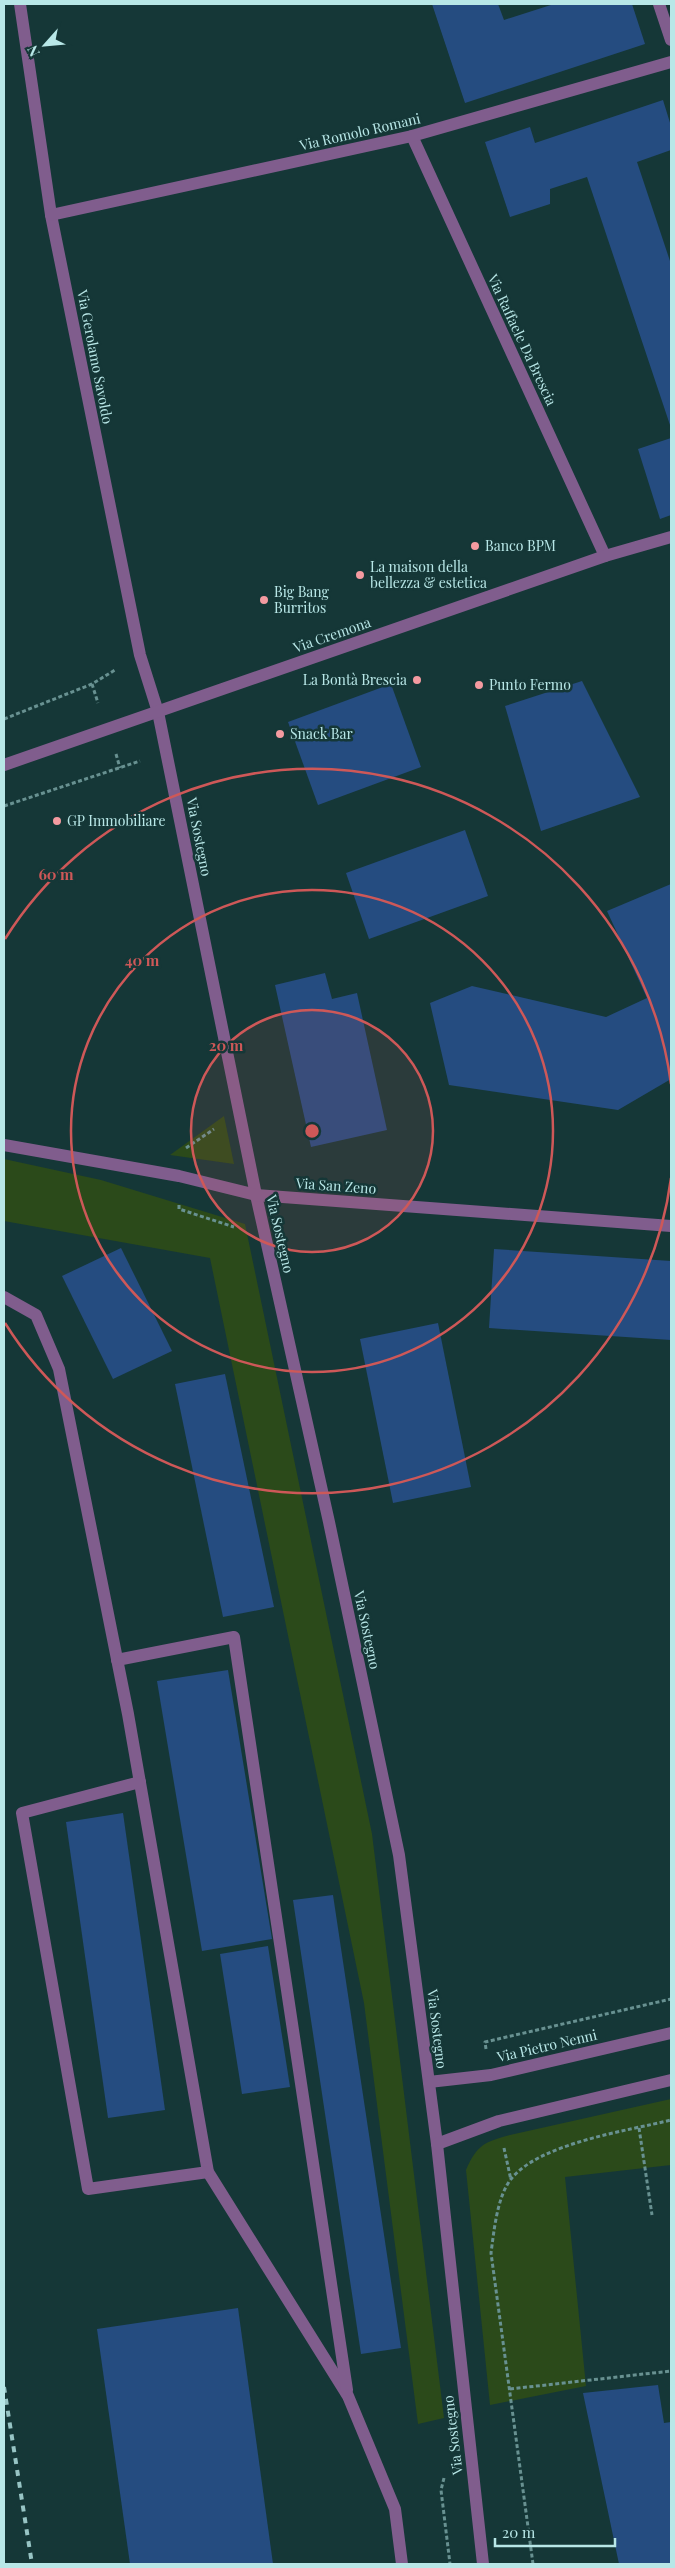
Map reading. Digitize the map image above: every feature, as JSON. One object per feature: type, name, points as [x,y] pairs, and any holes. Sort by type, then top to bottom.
[{"type":"street","name":"Via Gerolamo Savoldo","points":[[20,4],[51,215],[140,655],[158,712]]},
{"type":"street","points":[[659,4],[671,40]]},
{"type":"street","name":"Via Romolo Romani","points":[[51,215],[412,136],[671,62]]},
{"type":"street","name":"Via Raffaele Da Brescia","points":[[412,136],[605,556]]},
{"type":"street","name":"Via Cremona","points":[[4,765],[605,556],[671,537]]},
{"type":"street","name":"Via Sostegno","points":[[158,712],[256,1195],[329,1522],[399,1855],[437,2144],[483,2564]]},
{"type":"street","name":"Via San Zeno","points":[[4,1145],[179,1176],[256,1195],[671,1226]]},
{"type":"street","points":[[4,1297],[36,1314],[60,1369],[140,1782],[208,2172],[348,2396],[395,2509],[402,2564]]},
{"type":"street","points":[[117,1660],[234,1637],[348,2396]]},
{"type":"street","points":[[140,1782],[22,1813],[88,2189],[208,2172]]},
{"type":"street","name":"Via Pietro Nenni","points":[[429,2082],[491,2075],[671,2033]]},
{"type":"street","points":[[437,2144],[499,2121],[671,2080]]},
{"type":"path","points":[[4,719],[92,684],[140,655]]},
{"type":"path","points":[[4,806],[144,760]]},
{"type":"path","points":[[220,1125],[178,1153],[179,1209],[241,1229]]},
{"type":"path","points":[[485,2042],[671,1999]]},
{"type":"path","points":[[533,2564],[491,2253],[497,2212],[511,2180],[540,2156],[567,2146],[671,2120]]},
{"type":"path","points":[[639,2128],[652,2215]]},
{"type":"path","points":[[510,2389],[671,2371]]},
{"type":"path","points":[[445,2473],[441,2490],[450,2564]]},
{"type":"green space","points":[[224,1116],[234,1164],[170,1155]]},
{"type":"green space","points":[[4,1159],[101,1180],[245,1224],[372,1834],[444,2418],[418,2424],[364,2003],[210,1258],[4,1221]]},
{"type":"green space","points":[[671,2099],[671,2165],[565,2177],[586,2386],[490,2405],[466,2170],[474,2155],[482,2146],[501,2137]]},
{"type":"building","points":[[432,4],[498,4],[504,20],[554,4],[632,4],[645,44],[465,103]]},
{"type":"building","points":[[663,100],[671,126],[671,150],[637,162],[671,264],[671,428],[587,177],[550,189],[550,204],[510,217],[485,142],[530,127],[535,143]]},
{"type":"building","points":[[671,438],[671,515],[660,519],[638,449]]},
{"type":"building","points":[[582,681],[640,797],[541,831],[505,706]]},
{"type":"building","points":[[391,684],[421,767],[318,805],[288,722]]},
{"type":"building","points":[[465,830],[488,896],[369,939],[346,873]]},
{"type":"building","points":[[671,884],[671,1079],[618,1110],[449,1085],[430,1003],[472,986],[606,1017],[647,998],[607,911]]},
{"type":"building","points":[[325,973],[332,999],[357,993],[387,1130],[311,1147],[275,985]]},
{"type":"building","points":[[121,1248],[172,1351],[113,1379],[62,1276]]},
{"type":"building","points":[[494,1249],[671,1261],[671,1340],[489,1328]]},
{"type":"building","points":[[438,1323],[471,1487],[393,1503],[360,1339]]},
{"type":"building","points":[[225,1374],[274,1607],[223,1617],[175,1384]]},
{"type":"building","points":[[228,1670],[272,1939],[202,1951],[157,1681]]},
{"type":"building","points":[[123,1813],[165,2110],[108,2118],[66,1822]]},
{"type":"building","points":[[333,1895],[401,2348],[361,2354],[293,1900]]},
{"type":"building","points":[[268,1946],[290,2087],[242,2094],[220,1954]]},
{"type":"building","points":[[238,2308],[273,2564],[130,2564],[97,2329]]},
{"type":"building","points":[[658,2385],[664,2423],[671,2422],[671,2564],[619,2564],[583,2393]]},
{"type":"railway","points":[[4,2387],[32,2564]]},
{"type":"place","name":"Banco BPM","points":[[475,546]]},
{"type":"place","name":"La maison della bellezza & estetica","points":[[360,575]]},
{"type":"place","name":"Big Bang Burritos","points":[[264,600]]},
{"type":"place","name":"La Bontà Brescia","points":[[417,680]]},
{"type":"place","name":"Punto Fermo","points":[[479,685]]},
{"type":"place","name":"Snack Bar","points":[[280,734]]},
{"type":"place","name":"GP Immobiliare","points":[[57,821]]}]
